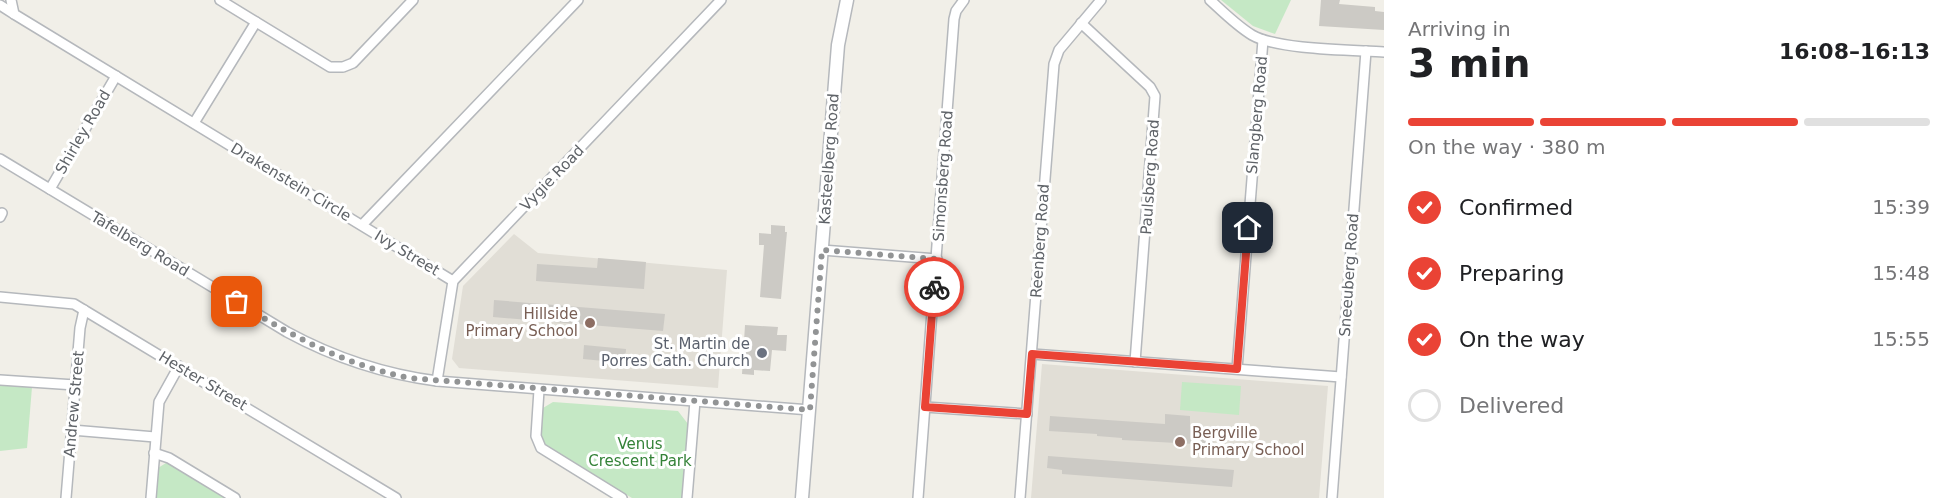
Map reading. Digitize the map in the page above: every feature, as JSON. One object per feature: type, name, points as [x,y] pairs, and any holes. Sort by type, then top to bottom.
[{"type":"street","points":[[11,0],[15,14]]},
{"type":"street","points":[[220,0],[330,66],[343,68],[353,63],[412,0]]},
{"type":"street","name":"Drakenstein Circle","points":[[0,5],[362,225],[578,0]]},
{"type":"street","name":"Vygie Road","points":[[453,280],[721,0]]},
{"type":"street","name":"Kasteelberg Road","points":[[802,498],[838,45],[847,0]]},
{"type":"street","name":"Simonsberg Road","points":[[918,498],[954,19],[956,11],[964,0]]},
{"type":"street","name":"Reenberg Road","points":[[1020,498],[1054,64],[1059,50],[1101,0]]},
{"type":"street","points":[[1209,0],[1244,30],[1263,40],[1284,45],[1384,52]]},
{"type":"street","points":[[194,123],[256,22]]},
{"type":"street","name":"Paulsberg Road","points":[[1081,23],[1150,87],[1155,96],[1135,362]]},
{"type":"street","name":"Slangberg Road","points":[[1237,369],[1263,40]]},
{"type":"street","name":"Sneeuberg Road","points":[[1332,498],[1366,51]]},
{"type":"street","name":"Shirley Road","points":[[50,189],[116,76]]},
{"type":"street","name":"Tafelberg Road","points":[[0,159],[312,346],[378,371],[437,381],[810,410]]},
{"type":"street","name":"Ivy Street","points":[[362,225],[453,280]]},
{"type":"street","points":[[822,250],[937,259]]},
{"type":"street","points":[[437,381],[453,280]]},
{"type":"street","name":"Hester Street","points":[[0,297],[67,302],[84,310],[396,498]]},
{"type":"street","name":"Andrew Street","points":[[66,498],[80,328],[84,310]]},
{"type":"street","points":[[1032,354],[1341,378]]},
{"type":"street","points":[[151,498],[159,402],[179,366]]},
{"type":"street","points":[[0,380],[75,386]]},
{"type":"street","points":[[538,390],[536,436],[540,448],[622,498]]},
{"type":"street","points":[[687,498],[694,401]]},
{"type":"street","points":[[925,407],[1027,414]]},
{"type":"street","points":[[72,430],[155,437]]},
{"type":"street","points":[[154,453],[169,458],[235,498]]},
{"type":"shaded area","name":"Hillside Primary School","points":[[514,234],[538,253],[727,270],[718,388],[459,368],[452,359],[463,286]]},
{"type":"shaded area","name":"Bergville Primary School","points":[[1042,364],[1328,386],[1319,498],[1031,498]]},
{"type":"green space","points":[[1221,0],[1291,0],[1275,34],[1253,26]]},
{"type":"green space","points":[[1182,382],[1241,386],[1239,415],[1180,410]]},
{"type":"green space","points":[[0,384],[32,387],[27,448],[0,451]]},
{"type":"green space","name":"Venus Crescent Park","points":[[553,402],[678,411],[688,424],[682,498],[632,498],[545,445],[541,436],[543,408]]},
{"type":"green space","points":[[166,463],[228,498],[154,498],[158,468]]},
{"type":"building","points":[[1321,0],[1340,0],[1339,4],[1375,7],[1375,11],[1384,12],[1384,30],[1319,26]]},
{"type":"building","points":[[771,225],[785,226],[785,232],[787,232],[781,299],[760,297],[764,245],[759,245],[759,233],[771,234]]},
{"type":"building","points":[[598,258],[646,262],[644,289],[536,281],[537,264],[597,268]]},
{"type":"building","points":[[494,300],[665,314],[663,331],[493,317]]},
{"type":"building","points":[[745,325],[778,327],[777,335],[787,335],[786,351],[772,350],[770,371],[754,370],[754,375],[742,374]]},
{"type":"building","points":[[584,345],[626,349],[625,363],[583,359]]},
{"type":"building","points":[[1165,414],[1190,416],[1190,426],[1214,428],[1213,445],[1122,440],[1122,438],[1097,436],[1097,434],[1049,431],[1050,416],[1165,424]]},
{"type":"building","points":[[1048,456],[1234,470],[1232,487],[1062,474],[1062,470],[1047,468]]},
{"type":"way so far","points":[[237,302],[325,352],[378,371],[409,378],[810,410],[822,250],[937,259],[934,287]]},
{"type":"place","name":"Hillside Primary School","points":[[590,323]]},
{"type":"place","name":"St. Martin de Porres Cath. Church","points":[[762,353]]},
{"type":"place","name":"Bergville Primary School","points":[[1180,442]]},
{"type":"route","points":[[934,287],[925,407],[1027,414],[1032,354],[1237,369],[1248,228]]}]
